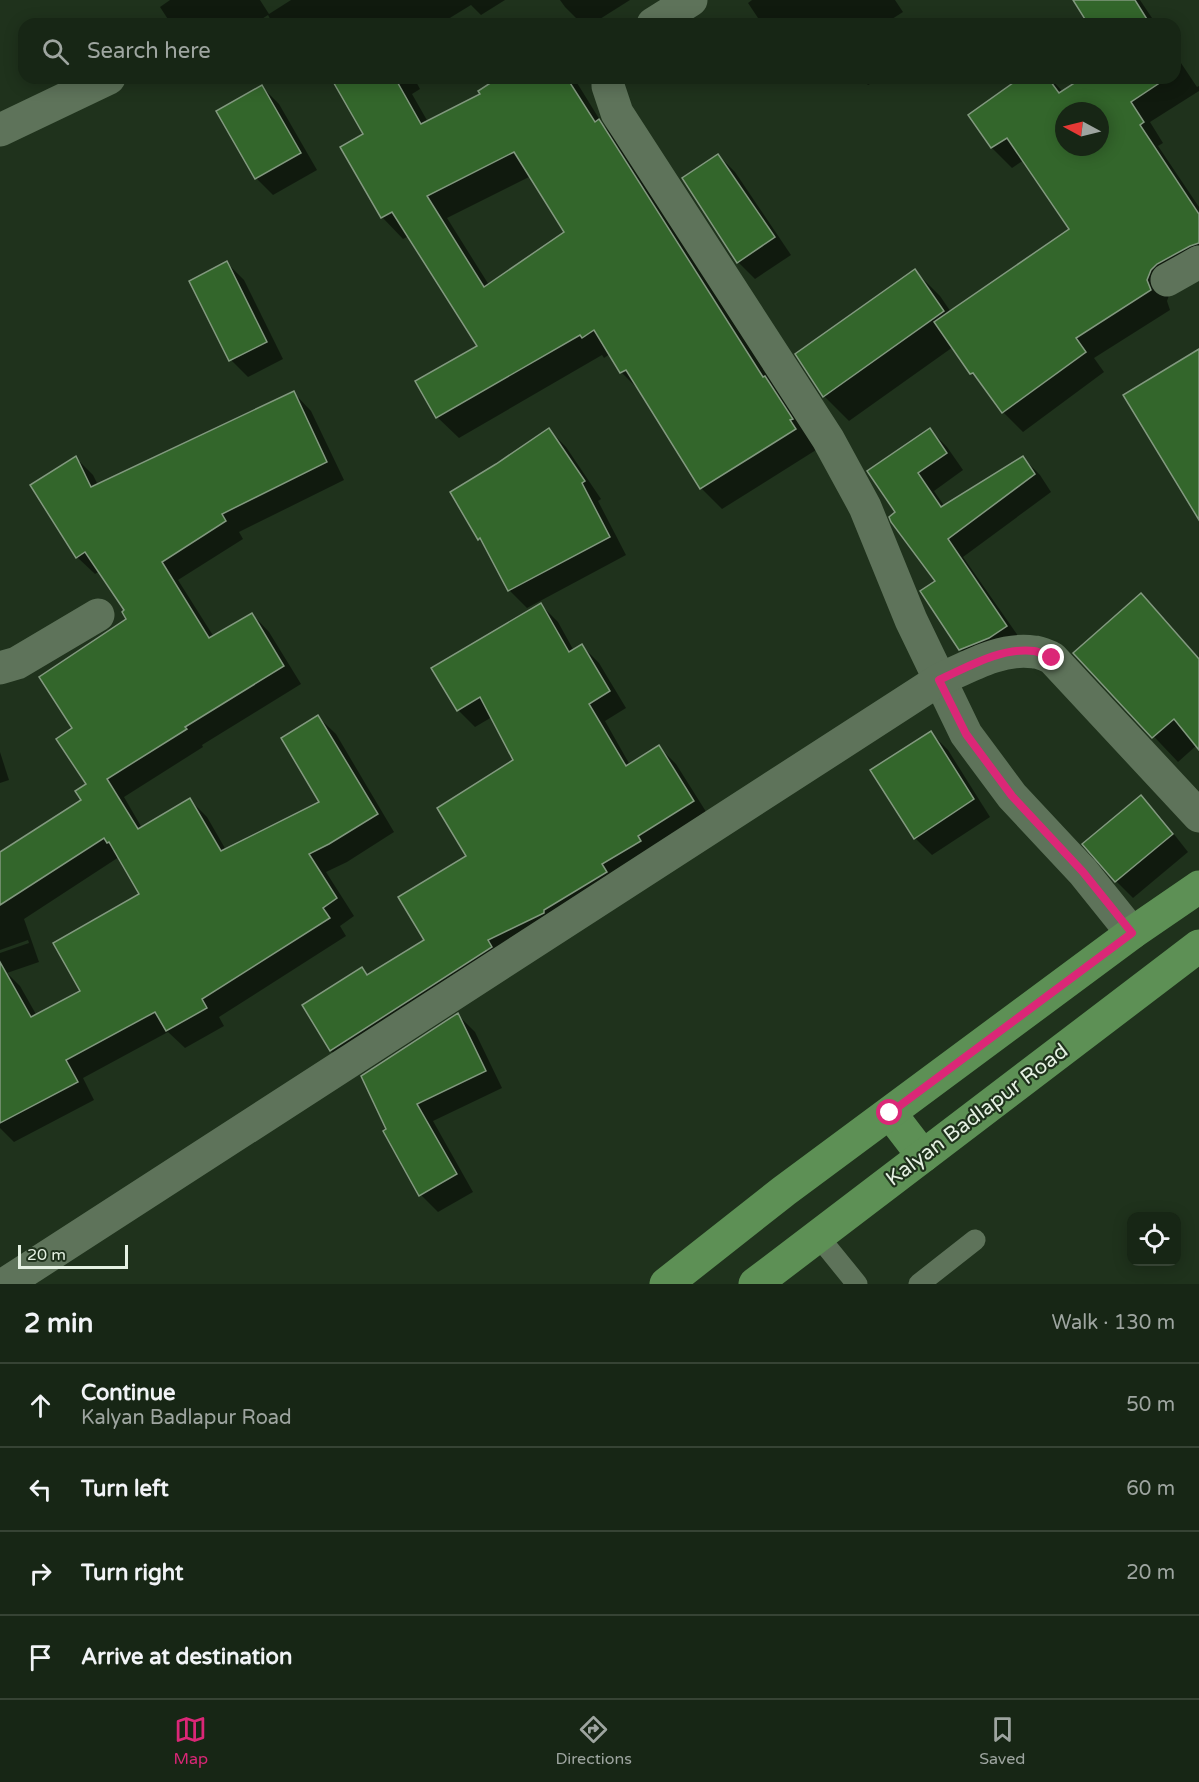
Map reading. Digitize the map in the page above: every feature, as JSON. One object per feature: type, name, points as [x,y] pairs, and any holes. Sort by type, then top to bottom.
[{"type":"main road","points":[[666,1284],[784,1191],[1132,933],[1199,887]]},
{"type":"main road","name":"Kalyan Badlapur Road","points":[[755,1284],[1199,946]]},
{"type":"main road","points":[[890,1113],[923,1156]]},
{"type":"street","points":[[662,18],[691,0]]},
{"type":"street","points":[[0,130],[96,84]]},
{"type":"street","points":[[608,84],[617,113],[833,449],[865,507],[907,610],[966,734],[1012,796],[1083,872],[1132,933]]},
{"type":"street","points":[[1167,280],[1199,262]]},
{"type":"street","points":[[0,668],[17,663],[98,615]]},
{"type":"street","points":[[5,1284],[939,680],[987,659],[1012,652],[1035,651],[1052,658],[1199,816]]},
{"type":"lane","points":[[818,1236],[857,1284]]},
{"type":"lane","points":[[919,1284],[975,1240]]},
{"type":"building","points":[[1073,0],[1135,0],[1146,18],[1084,18]]},
{"type":"building","points":[[334,84],[398,84],[421,124],[480,94],[478,91],[489,84],[571,84],[595,122],[599,119],[763,377],[765,376],[793,419],[790,420],[796,429],[700,489],[626,370],[620,373],[594,330],[582,338],[580,335],[436,418],[415,381],[477,346],[392,212],[381,218],[340,147],[363,134]],"holes":[[[514,152],[564,232],[484,287],[427,196]]]},
{"type":"building","points":[[1012,84],[1052,84],[1059,93],[1073,84],[1158,84],[1131,102],[1144,122],[1140,125],[1199,214],[1199,243],[1157,264],[1151,270],[1147,280],[1151,290],[1076,338],[1086,352],[1002,413],[973,373],[970,374],[934,322],[1069,229],[1007,138],[991,148],[968,115]]},
{"type":"building","points":[[262,85],[301,153],[255,179],[216,111]]},
{"type":"building","points":[[718,154],[775,237],[737,263],[682,178]]},
{"type":"building","points":[[227,261],[267,342],[229,361],[189,281]]},
{"type":"building","points":[[915,269],[944,311],[823,397],[795,354]]},
{"type":"building","points":[[1199,349],[1199,520],[1123,395]]},
{"type":"building","points":[[294,391],[327,462],[222,514],[226,521],[162,562],[209,638],[252,613],[284,666],[185,727],[187,729],[107,779],[138,829],[190,798],[221,851],[319,802],[281,738],[318,715],[378,814],[309,854],[337,898],[323,908],[330,918],[202,999],[207,1008],[166,1031],[155,1012],[66,1060],[78,1082],[0,1123],[0,962],[31,1017],[80,991],[53,943],[139,894],[109,842],[107,843],[104,838],[0,905],[0,852],[81,800],[75,791],[86,784],[56,739],[72,728],[39,677],[126,619],[122,612],[124,610],[85,552],[76,558],[30,485],[76,456],[91,487]]},
{"type":"building","points":[[549,428],[585,481],[582,483],[610,537],[508,591],[480,538],[478,540],[450,492]]},
{"type":"building","points":[[930,428],[947,453],[918,473],[941,507],[1023,456],[1035,474],[948,539],[1007,626],[989,638],[959,650],[920,591],[935,581],[891,522],[889,517],[895,512],[867,471]]},
{"type":"building","points":[[1141,593],[1199,659],[1199,750],[1174,719],[1152,738],[1073,653]]},
{"type":"building","points":[[541,603],[569,652],[582,644],[610,691],[589,704],[626,766],[659,745],[694,801],[638,836],[641,841],[602,864],[607,872],[544,910],[544,913],[488,940],[492,947],[330,1051],[302,1005],[362,967],[367,975],[424,940],[398,897],[466,856],[437,808],[513,760],[480,697],[457,711],[431,668]]},
{"type":"building","points":[[931,731],[974,799],[914,839],[870,770]]},
{"type":"building","points":[[1141,795],[1173,834],[1115,882],[1082,844]]},
{"type":"building","points":[[458,1013],[486,1071],[417,1104],[457,1174],[419,1196],[383,1131],[386,1129],[361,1076]]},
{"type":"route","points":[[890,1113],[1132,933],[1083,872],[1012,796],[966,734],[939,680],[987,659],[1012,652],[1035,651],[1052,658]]}]
